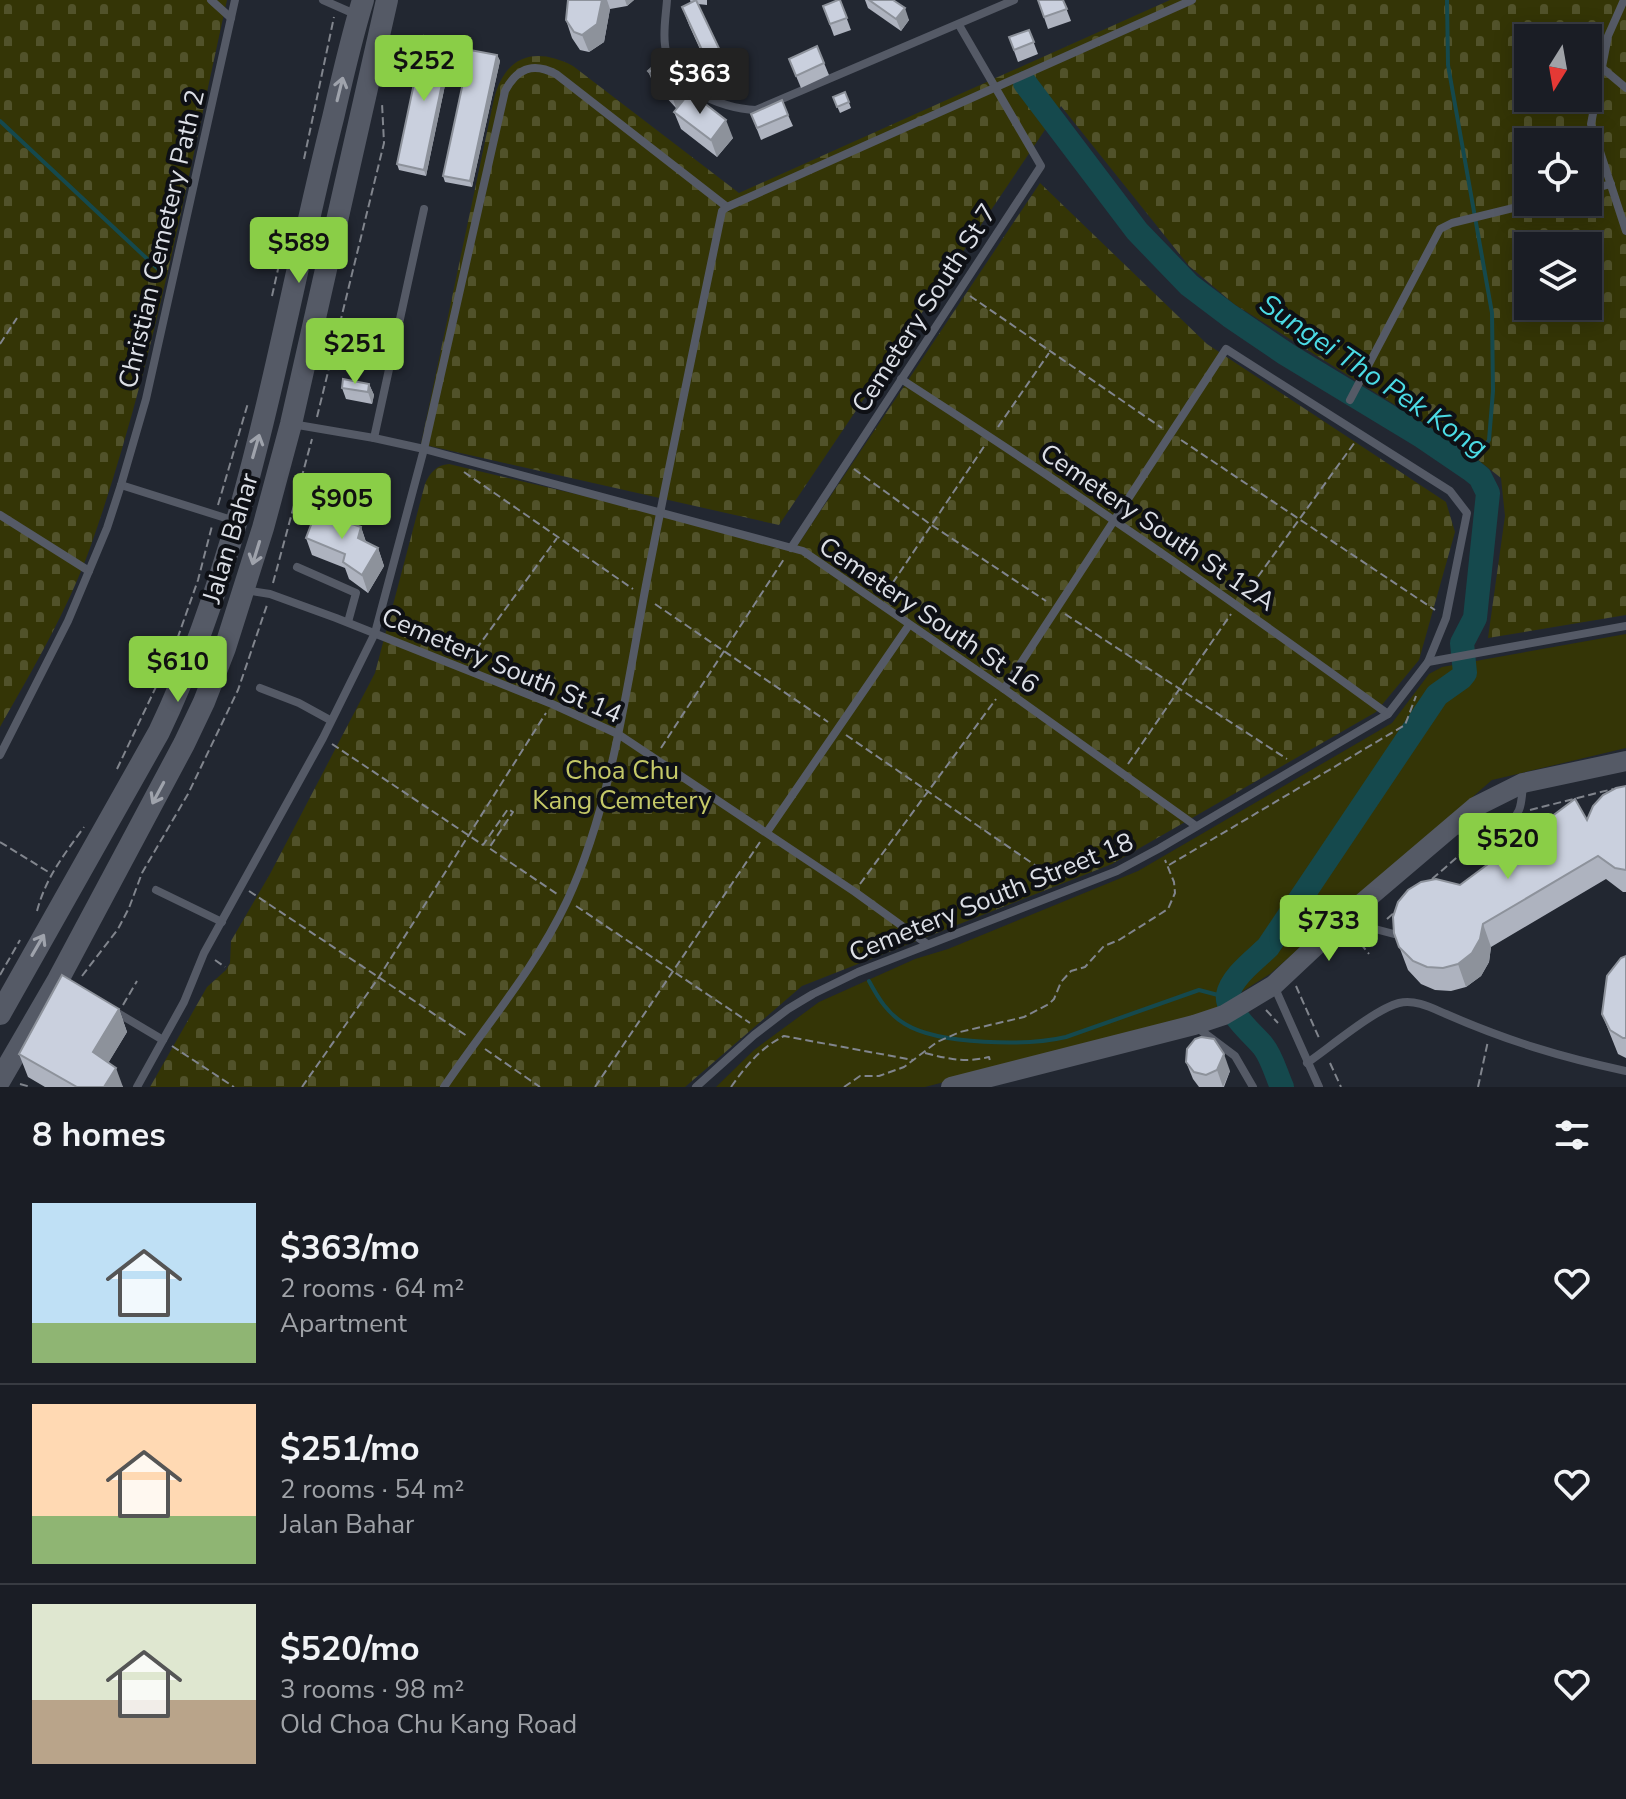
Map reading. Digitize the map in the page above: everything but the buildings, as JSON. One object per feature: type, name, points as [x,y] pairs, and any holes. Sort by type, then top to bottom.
[{"type":"main road","name":"Jalan Bahar","points":[[9,1082],[64,983],[198,716],[225,648],[245,590],[291,424],[387,0]]},
{"type":"main road","name":"Jalan Bahar","points":[[0,1014],[164,721],[199,638],[265,417],[321,163],[361,8]]},
{"type":"main road","points":[[321,163],[336,171],[352,155]]},
{"type":"street","points":[[951,1087],[1224,1015],[1274,985],[1348,915],[1475,807],[1523,783],[1626,761]]},
{"type":"lane","points":[[211,0],[231,18]]},
{"type":"lane","name":"Christian Cemetery Path 2","points":[[89,571],[121,485],[146,399],[235,0]]},
{"type":"lane","points":[[323,0],[361,8]]},
{"type":"lane","points":[[667,0],[665,45],[669,62],[677,74],[689,86],[713,101],[756,110],[1014,0]]},
{"type":"lane","points":[[444,1087],[520,984],[567,901],[592,832],[618,734],[722,211],[1192,0]]},
{"type":"lane","points":[[1602,63],[1608,36],[1624,0]]},
{"type":"lane","points":[[959,25],[994,88]]},
{"type":"lane","points":[[137,1087],[184,1002],[204,953],[323,738],[375,633],[424,449],[505,91],[511,78],[531,68],[544,68],[556,74],[727,207]]},
{"type":"lane","points":[[1602,68],[1626,88]]},
{"type":"lane","name":"Cemetery South St 7","points":[[791,548],[1041,166],[994,88]]},
{"type":"lane","points":[[1593,112],[1591,124],[1626,231]]},
{"type":"lane","points":[[1602,186],[1611,184]]},
{"type":"lane","points":[[1350,400],[1440,229],[1452,223],[1514,208]]},
{"type":"lane","points":[[374,438],[424,209]]},
{"type":"lane","name":"Cemetery South Street 18","points":[[696,1087],[761,1030],[813,994],[927,944],[1117,871],[1160,848],[1388,714],[1428,662],[1446,618],[1467,513],[1450,491],[1226,349],[1172,434]]},
{"type":"lane","name":"Cemetery South St 12A","points":[[901,379],[1238,605],[1388,714]]},
{"type":"lane","name":"Cemetery South St 16","points":[[291,424],[424,449],[803,551],[1196,826]]},
{"type":"lane","points":[[1004,689],[1055,607],[1172,434]]},
{"type":"lane","points":[[121,485],[235,521]]},
{"type":"lane","points":[[0,515],[89,571],[68,621],[0,755]]},
{"type":"lane","points":[[297,567],[356,593],[348,622]]},
{"type":"lane","name":"Cemetery South St 14","points":[[245,590],[270,594],[348,622],[552,704],[618,734],[767,832],[927,944]]},
{"type":"lane","points":[[767,832],[909,625]]},
{"type":"lane","points":[[1428,662],[1626,626]]},
{"type":"lane","points":[[260,688],[299,703],[330,720]]},
{"type":"lane","points":[[1454,828],[1471,836],[1483,837],[1498,832],[1518,813],[1523,783]]},
{"type":"lane","points":[[156,890],[222,922]]},
{"type":"lane","points":[[1348,915],[1375,929],[1394,934]]},
{"type":"lane","points":[[1274,985],[1319,1087]]},
{"type":"lane","points":[[1307,1063],[1381,1012],[1409,1002],[1562,1058],[1626,1071]]},
{"type":"lane","points":[[107,1007],[163,1040]]},
{"type":"lane","points":[[1194,1025],[1235,1056],[1253,1087]]},
{"type":"path","points":[[960,289],[1446,618]]},
{"type":"path","points":[[0,344],[17,318]]},
{"type":"path","points":[[879,604],[930,524],[1050,351]]},
{"type":"path","points":[[846,463],[930,524],[1298,767]]},
{"type":"path","points":[[462,668],[558,537]]},
{"type":"path","points":[[654,759],[791,548]]},
{"type":"path","points":[[1168,866],[1405,725],[1415,706],[1422,670]]},
{"type":"path","points":[[855,892],[1004,689]]},
{"type":"path","points":[[302,1087],[379,977],[552,704]]},
{"type":"path","points":[[838,729],[1071,890]]},
{"type":"path","points":[[323,738],[483,845],[508,809],[513,812],[489,848],[761,1030]]},
{"type":"path","points":[[1518,813],[1614,789]]},
{"type":"path","points":[[595,1087],[767,832]]},
{"type":"path","points":[[1422,888],[1483,837]]},
{"type":"path","points":[[0,842],[51,874]]},
{"type":"path","points":[[844,1087],[860,1076],[888,1074],[914,1060],[937,1042],[960,1032],[1024,1017],[1049,1004],[1071,971],[1085,967],[1104,946],[1168,909],[1175,893],[1174,882],[1160,848]]},
{"type":"path","points":[[242,887],[540,1087]]},
{"type":"path","points":[[1375,929],[1398,908]]},
{"type":"path","points":[[1348,915],[1369,954]]},
{"type":"path","points":[[216,960],[225,967]]},
{"type":"path","points":[[1289,970],[1341,1087]]},
{"type":"path","points":[[118,1013],[137,981]]},
{"type":"path","points":[[1478,1087],[1489,1033]]},
{"type":"path","points":[[731,1087],[759,1052],[784,1036],[914,1060]]},
{"type":"path","points":[[163,1040],[234,1087]]},
{"type":"path","points":[[924,1052],[956,1061],[972,1062],[989,1057],[994,1076]]},
{"type":"path","points":[[9,1082],[31,1087]]},
{"type":"green space","points":[[0,0],[227,0],[167,276],[112,481],[71,594],[0,727]]},
{"type":"green space","points":[[1170,0],[1626,0],[1626,615],[1488,638],[1505,516],[1501,478],[1459,445],[1234,304],[1189,266],[1061,106],[779,525],[421,444],[499,84],[514,64],[534,56],[573,66],[739,193]]},
{"type":"green space","name":"Choa Chu Kang Cemetery","points":[[1040,183],[1207,344],[1446,502],[1455,532],[1419,660],[1376,712],[1112,864],[802,986],[685,1087],[150,1087],[207,987],[230,963],[231,941],[270,874],[375,673],[425,484],[432,473],[449,464],[635,508],[793,552]]},
{"type":"green space","points":[[1626,634],[1626,748],[1492,780],[1270,974],[1216,1008],[1185,1019],[925,1087],[716,1087],[754,1050],[819,1002],[915,959],[948,949],[1138,871],[1392,723],[1429,674],[1442,667]]},
{"type":"waterway","points":[[1447,0],[1448,65],[1492,313],[1493,391],[1489,440],[1470,469]]},
{"type":"waterway","name":"Sungei Tho Pek Kong","points":[[1025,83],[1137,231],[1189,285],[1286,354],[1470,469],[1480,477],[1488,493],[1475,618],[1462,643],[1465,673],[1437,695],[1268,947],[1230,988],[1228,1001],[1231,1008],[1266,1050],[1282,1087]]},
{"type":"waterway","points":[[0,121],[158,269]]},
{"type":"waterway","name":"Sungei Tho Pek Kong","points":[[869,981],[884,1005],[905,1024],[939,1036],[984,1042],[1030,1042],[1066,1037],[1199,990],[1228,1001]]}]
